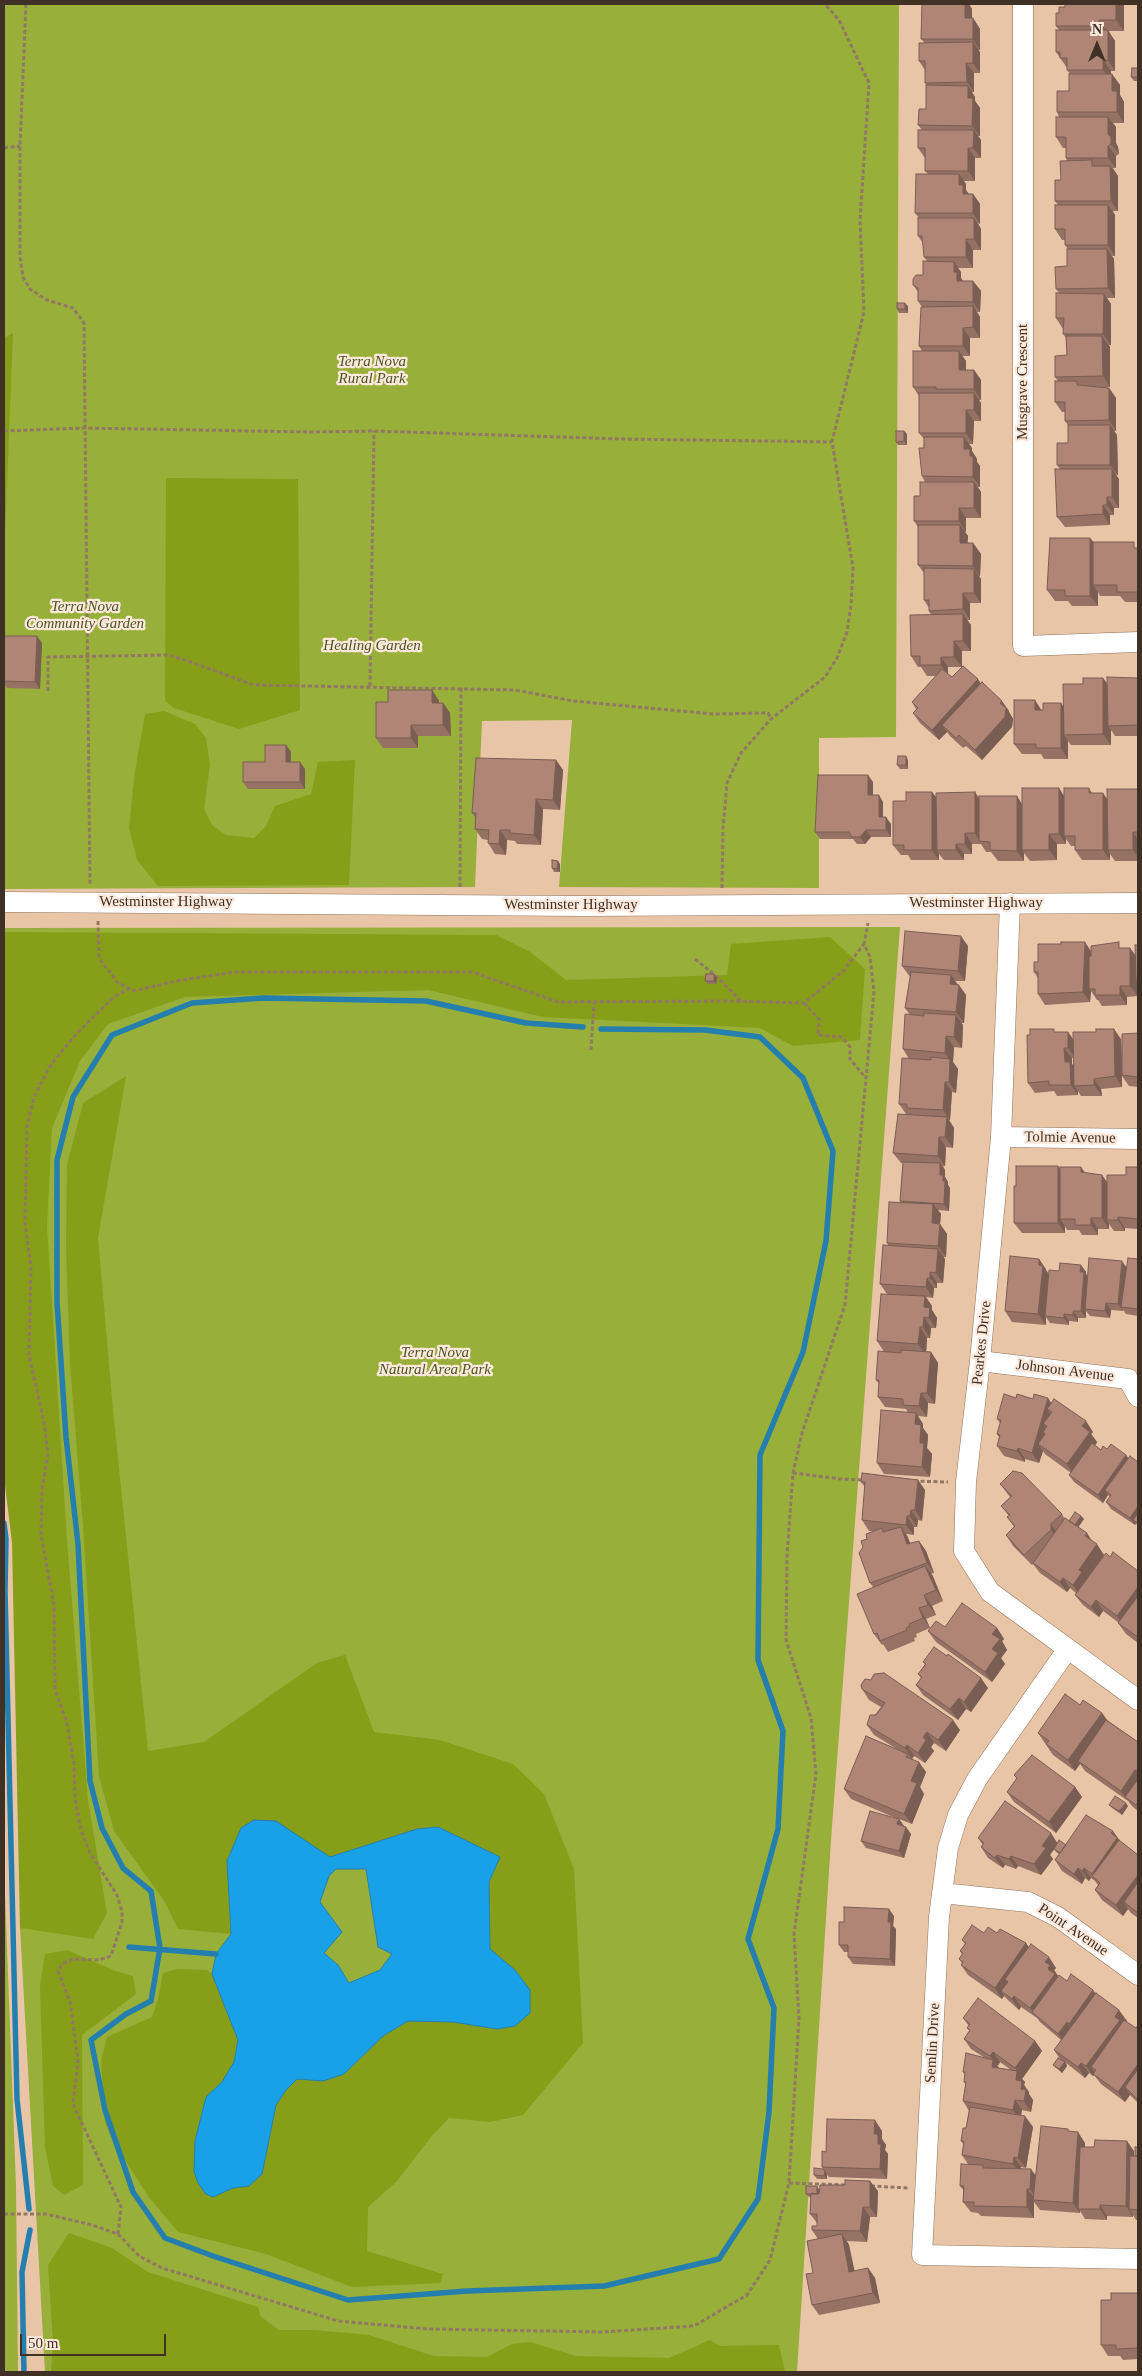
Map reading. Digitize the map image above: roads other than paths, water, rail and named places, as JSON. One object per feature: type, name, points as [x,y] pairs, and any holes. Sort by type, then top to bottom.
[{"type":"street","name":"Musgrave Crescent","points":[[1023,4],[1023,646],[1138,642]]},
{"type":"street","name":"Westminster Highway","points":[[4,902],[721,906],[1138,903]]},
{"type":"street","name":"Pearkes Drive","points":[[1010,903],[1001,1137],[980,1361],[966,1482],[964,1551],[990,1592],[1138,1700]]},
{"type":"street","name":"Tolmie Avenue","points":[[1001,1137],[1138,1139]]},
{"type":"street","name":"Johnson Avenue","points":[[980,1361],[1128,1379],[1138,1397]]},
{"type":"street","name":"Semlin Drive","points":[[1067,1650],[1005,1736],[977,1779],[958,1815],[948,1848],[942,1893],[922,2255],[1138,2259]]},
{"type":"street","name":"Point Avenue","points":[[942,1893],[1028,1902],[1058,1918],[1138,1975]]},
{"type":"water","points":[[254,1820],[276,1821],[330,1857],[417,1829],[438,1827],[500,1857],[489,1882],[490,1949],[515,1970],[530,1990],[530,2013],[515,2026],[497,2029],[453,2022],[408,2021],[383,2036],[344,2074],[323,2081],[297,2079],[286,2090],[276,2105],[262,2174],[249,2186],[233,2188],[213,2197],[206,2194],[198,2183],[194,2171],[195,2141],[206,2097],[222,2082],[234,2062],[238,2040],[212,1974],[216,1954],[231,1934],[227,1861],[241,1828]],"holes":[[[336,1869],[366,1869],[378,1947],[392,1954],[380,1970],[349,1983],[338,1965],[324,1953],[342,1932],[320,1902],[329,1876]]]},
{"type":"waterway","points":[[583,1027],[526,1023],[426,1001],[263,998],[192,1003],[112,1035],[73,1097],[57,1160],[57,1302],[66,1437],[78,1544],[90,1781],[102,1828],[123,1868],[151,1891],[160,1948],[151,2001],[126,2014],[91,2040],[105,2110],[133,2192],[165,2238],[213,2256],[348,2300],[467,2291],[604,2286],[719,2259],[758,2199],[769,2112],[774,2008],[748,1939],[778,1829],[783,1731],[758,1660],[760,1455],[803,1352],[826,1241],[833,1151],[803,1078],[760,1037],[705,1030],[601,1029]]},
{"type":"waterway","points":[[4,1523],[6,1539],[5,1591],[17,2099],[29,2209]]},
{"type":"waterway","points":[[129,1947],[216,1954]]},
{"type":"waterway","points":[[24,2372],[22,2272],[30,2230]]},
{"type":"park label","name":"Terra Nova Rural Park","points":[[372,370]]},
{"type":"park label","name":"Terra Nova Community Garden","points":[[85,616]]},
{"type":"park label","name":"Healing Garden","points":[[372,646]]},
{"type":"park label","name":"Terra Nova Natural Area Park","points":[[435,1362]]}]
